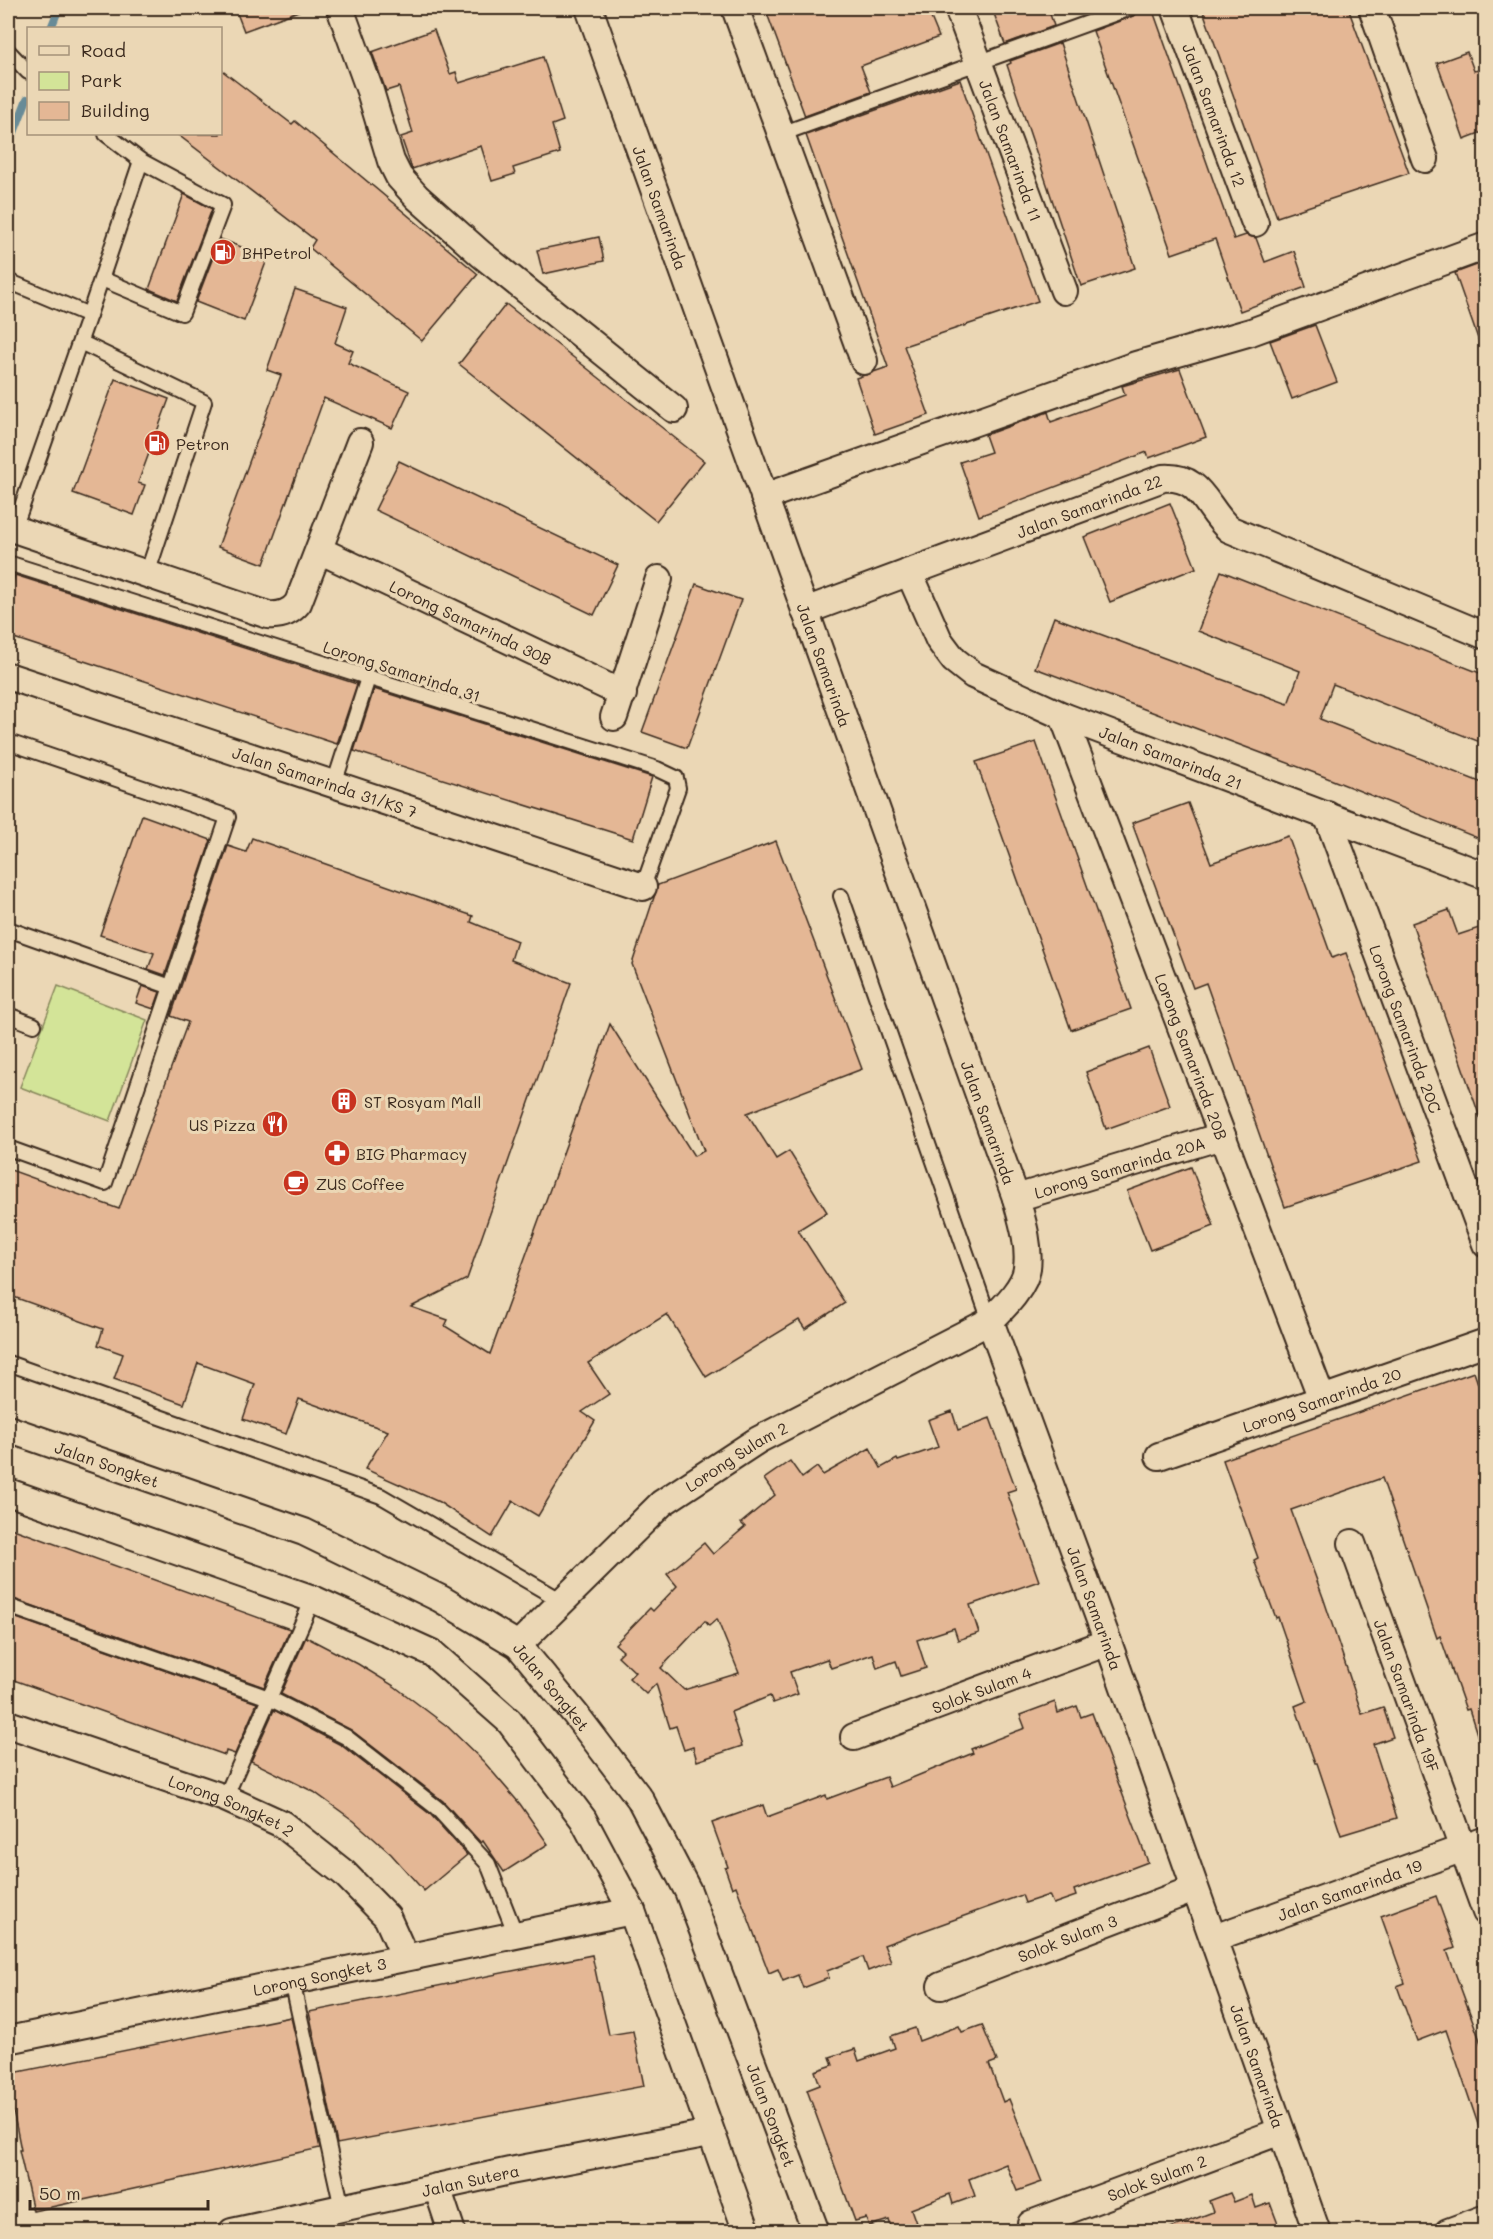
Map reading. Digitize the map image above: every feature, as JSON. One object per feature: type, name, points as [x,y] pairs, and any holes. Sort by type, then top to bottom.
[{"type":"street","points":[[340,8],[370,91],[391,161],[399,177],[481,254],[674,409]]},
{"type":"street","name":"Jalan Samarinda","points":[[589,8],[780,491],[805,610],[1016,1198],[1025,1234],[1028,1269],[1015,1295],[990,1321],[1108,1642],[1317,2232]]},
{"type":"street","points":[[735,8],[864,361]]},
{"type":"street","name":"Jalan Samarinda 11","points":[[958,8],[1064,291]]},
{"type":"street","name":"Jalan Samarinda 12","points":[[1175,8],[1255,223]]},
{"type":"street","points":[[1378,9],[1425,159]]},
{"type":"street","points":[[780,491],[1136,365],[1251,332],[1485,246]]},
{"type":"street","points":[[11,528],[268,615],[278,616],[286,613],[298,603],[360,442]]},
{"type":"street","name":"Jalan Samarinda 22","points":[[805,610],[1163,478],[1176,477],[1195,486],[1219,521],[1229,529],[1485,636]]},
{"type":"street","name":"Lorong Samarinda 30B","points":[[319,550],[618,706],[659,579]]},
{"type":"street","name":"Jalan Samarinda 21","points":[[909,572],[939,640],[954,660],[973,675],[1063,716],[1485,876]]},
{"type":"street","name":"Jalan Samarinda 31/KS 7","points":[[8,676],[643,887]]},
{"type":"street","name":"Lorong Samarinda 20B","points":[[1063,716],[1322,1399]]},
{"type":"street","name":"Lorong Samarinda 20C","points":[[1327,815],[1485,1244]]},
{"type":"street","name":"Lorong Samarinda 20A","points":[[1016,1198],[1222,1136]]},
{"type":"street","name":"Lorong Sulam 2","points":[[518,1645],[662,1503],[758,1440],[990,1321]]},
{"type":"street","name":"Lorong Samarinda 20","points":[[1159,1456],[1485,1342]]},
{"type":"street","name":"Jalan Songket","points":[[8,1429],[304,1532],[441,1599],[518,1645],[576,1715],[640,1799],[688,1890],[816,2232]]},
{"type":"street","points":[[8,1492],[313,1599],[432,1653],[509,1721],[583,1819],[632,1911],[747,2232]]},
{"type":"street","name":"Jalan Samarinda 19F","points":[[1352,1543],[1474,1844],[1485,1912]]},
{"type":"street","name":"Solok Sulam 4","points":[[854,1737],[1108,1642]]},
{"type":"street","name":"Lorong Songket 2","points":[[8,1724],[225,1798],[282,1824],[344,1873],[387,1917],[405,1957]]},
{"type":"street","name":"Jalan Samarinda 19","points":[[1214,1938],[1474,1844]]},
{"type":"street","name":"Solok Sulam 3","points":[[941,1986],[1194,1889]]},
{"type":"street","name":"Lorong Songket 3","points":[[8,2040],[632,1911]]},
{"type":"street","name":"Solok Sulam 2","points":[[1031,2224],[1281,2131]]},
{"type":"street","name":"Jalan Sutera","points":[[232,2232],[437,2187],[710,2133]]},
{"type":"street","points":[[437,2187],[452,2232]]},
{"type":"street","points":[[1448,2232],[1485,2218]]},
{"type":"lane","points":[[781,134],[1130,8]]},
{"type":"lane","points":[[8,51],[27,71]]},
{"type":"lane","points":[[102,279],[182,312],[223,205],[141,161],[107,135]]},
{"type":"lane","points":[[11,528],[80,342],[141,161]]},
{"type":"lane","points":[[8,281],[89,315]]},
{"type":"lane","points":[[80,342],[204,402],[147,574]]},
{"type":"lane","name":"Lorong Samarinda 31","points":[[8,563],[657,769],[676,778],[678,788],[643,887]]},
{"type":"lane","points":[[334,784],[368,678]]},
{"type":"lane","points":[[8,742],[228,817],[105,1183],[8,1148]]},
{"type":"lane","points":[[841,896],[990,1321]]},
{"type":"lane","points":[[8,929],[171,987]]},
{"type":"lane","points":[[8,1015],[34,1024]]},
{"type":"lane","points":[[8,1363],[381,1496],[562,1601]]},
{"type":"lane","points":[[225,1798],[313,1599]]},
{"type":"lane","points":[[8,1606],[269,1698],[346,1737],[437,1808],[488,1864],[516,1935]]},
{"type":"lane","points":[[292,1981],[342,2208]]},
{"type":"green space","points":[[58,986],[147,1020],[110,1121],[20,1087]]},
{"type":"building","points":[[235,8],[300,8],[301,10],[244,31]]},
{"type":"building","points":[[765,8],[927,8],[939,37],[861,66],[871,92],[805,116]]},
{"type":"building","points":[[992,8],[1048,8],[1054,26],[1005,44]]},
{"type":"building","points":[[1139,8],[1152,8],[1234,239],[1246,235],[1256,238],[1265,262],[1294,251],[1306,287],[1240,311],[1215,239],[1172,254],[1093,31],[1133,16]]},
{"type":"building","points":[[1202,8],[1348,8],[1409,173],[1277,217]]},
{"type":"building","points":[[434,30],[450,74],[456,72],[459,83],[543,57],[563,121],[552,125],[560,153],[513,168],[515,174],[492,181],[481,146],[412,169],[401,137],[413,133],[399,87],[386,91],[372,52]]},
{"type":"building","points":[[1060,43],[1135,268],[1081,286],[1007,65],[1011,63],[1010,61]]},
{"type":"building","points":[[1467,52],[1474,71],[1479,70],[1485,89],[1485,131],[1464,139],[1437,63]]},
{"type":"building","points":[[222,71],[292,124],[295,121],[478,274],[422,341],[310,248],[315,240],[178,135],[222,135]]},
{"type":"building","points":[[960,80],[1038,301],[904,346],[929,415],[875,434],[856,378],[888,367],[806,135]]},
{"type":"building","points":[[184,194],[212,209],[177,301],[149,289]]},
{"type":"building","points":[[599,237],[604,261],[543,274],[537,250]]},
{"type":"building","points":[[220,239],[268,257],[244,321],[196,302]]},
{"type":"building","points":[[1485,262],[1485,353],[1483,353],[1455,273]]},
{"type":"building","points":[[295,289],[347,307],[335,343],[353,351],[348,363],[409,391],[392,428],[324,398],[264,564],[218,547],[281,375],[267,370]]},
{"type":"building","points":[[506,304],[704,461],[656,521],[459,364]]},
{"type":"building","points":[[1315,325],[1337,382],[1292,399],[1270,341]]},
{"type":"building","points":[[1180,369],[1206,437],[1149,458],[1147,452],[979,516],[960,462],[991,452],[985,435],[1048,412],[1051,422],[1125,395],[1122,386]]},
{"type":"building","points":[[115,379],[169,399],[138,483],[145,485],[134,515],[73,493]]},
{"type":"building","points":[[399,461],[618,565],[594,615],[375,510]]},
{"type":"building","points":[[1170,503],[1196,568],[1110,602],[1084,537]]},
{"type":"building","points":[[1221,571],[1485,675],[1485,744],[1333,684],[1320,719],[1485,784],[1485,841],[1320,775],[1035,668],[1054,617],[1288,704],[1300,671],[1198,631]]},
{"type":"building","points":[[15,575],[357,684],[337,744],[11,637],[8,632],[8,600]]},
{"type":"building","points":[[696,584],[741,600],[687,748],[642,732]]},
{"type":"building","points":[[374,689],[652,777],[633,839],[354,751]]},
{"type":"building","points":[[1036,742],[1131,1009],[1071,1030],[976,762]]},
{"type":"building","points":[[1188,803],[1211,863],[1288,836],[1332,958],[1346,953],[1422,1161],[1285,1207],[1206,983],[1193,988],[1132,823]]},
{"type":"building","points":[[142,815],[211,840],[165,975],[148,969],[154,953],[100,935]]},
{"type":"building","points":[[252,838],[473,916],[471,922],[517,941],[511,960],[571,983],[467,1279],[411,1307],[448,1320],[445,1326],[490,1354],[610,1024],[694,1156],[704,1151],[632,964],[658,885],[776,841],[862,1069],[747,1113],[776,1159],[789,1151],[827,1212],[798,1230],[845,1303],[805,1329],[799,1320],[706,1377],[667,1314],[588,1363],[609,1394],[582,1412],[595,1421],[538,1516],[513,1501],[492,1537],[439,1502],[365,1469],[388,1431],[299,1399],[286,1434],[243,1419],[255,1384],[198,1363],[184,1404],[114,1379],[123,1354],[98,1345],[103,1329],[8,1295],[8,1169],[119,1209],[188,1022],[171,1016],[228,846],[246,852]]},
{"type":"building","points":[[1449,910],[1458,935],[1485,926],[1485,1122],[1482,1123],[1412,923]]},
{"type":"building","points":[[142,986],[160,992],[154,1009],[136,1003]]},
{"type":"building","points":[[1149,1048],[1170,1106],[1106,1129],[1086,1072]]},
{"type":"building","points":[[1191,1167],[1214,1226],[1150,1250],[1127,1191]]},
{"type":"building","points":[[1474,1372],[1485,1404],[1485,1746],[1481,1747],[1469,1709],[1466,1710],[1440,1636],[1437,1638],[1382,1478],[1291,1510],[1362,1714],[1383,1707],[1393,1737],[1373,1744],[1397,1818],[1341,1835],[1295,1706],[1307,1701],[1278,1617],[1276,1618],[1254,1560],[1258,1558],[1223,1460]]},
{"type":"building","points":[[952,1411],[958,1430],[990,1418],[1016,1489],[1007,1492],[1039,1581],[970,1605],[979,1633],[958,1640],[954,1628],[917,1640],[926,1668],[901,1676],[896,1661],[877,1668],[873,1654],[831,1668],[827,1659],[790,1672],[798,1694],[773,1703],[770,1696],[731,1712],[742,1746],[697,1761],[693,1747],[684,1750],[676,1726],[670,1728],[656,1684],[646,1694],[629,1678],[635,1672],[618,1656],[623,1651],[615,1644],[650,1608],[653,1611],[677,1586],[667,1574],[704,1543],[713,1554],[745,1527],[741,1523],[775,1495],[764,1479],[790,1461],[802,1478],[817,1467],[823,1475],[870,1448],[881,1468],[897,1459],[898,1461],[938,1447],[928,1420]],"holes":[[[717,1619],[739,1673],[684,1690],[661,1668],[705,1621],[709,1626]]]},
{"type":"building","points":[[8,1527],[290,1629],[264,1687],[8,1597]]},
{"type":"building","points":[[8,1615],[257,1703],[235,1754],[226,1751],[225,1755],[8,1678]]},
{"type":"building","points":[[306,1637],[394,1686],[447,1726],[484,1762],[520,1804],[548,1844],[504,1872],[483,1841],[481,1843],[443,1801],[351,1730],[281,1694]]},
{"type":"building","points":[[1055,1702],[1058,1713],[1077,1706],[1081,1717],[1092,1713],[1148,1862],[1074,1890],[1076,1896],[1053,1904],[1049,1895],[1025,1903],[1022,1895],[884,1945],[891,1962],[868,1971],[863,1957],[827,1971],[829,1978],[803,1988],[798,1975],[783,1981],[778,1969],[769,1973],[736,1886],[732,1888],[725,1868],[728,1867],[712,1823],[763,1805],[767,1817],[826,1795],[827,1799],[886,1777],[890,1787],[973,1753],[971,1749],[1025,1728],[1020,1715]]},
{"type":"building","points":[[274,1710],[341,1745],[431,1815],[467,1855],[424,1891],[391,1854],[354,1821],[314,1792],[251,1761]]},
{"type":"building","points":[[1436,1896],[1455,1948],[1447,1951],[1485,2054],[1485,2135],[1482,2136],[1446,2030],[1417,2041],[1397,1986],[1405,1983],[1381,1916]]},
{"type":"building","points":[[592,1955],[609,2035],[633,2031],[644,2086],[337,2144],[309,2012]]},
{"type":"building","points":[[291,2017],[320,2148],[33,2211],[19,2150],[21,2150],[8,2085],[8,2074]]},
{"type":"building","points":[[982,2025],[997,2061],[989,2064],[1003,2102],[1009,2099],[1042,2182],[1017,2191],[1006,2164],[969,2179],[975,2196],[953,2204],[950,2194],[911,2209],[916,2223],[892,2231],[889,2220],[869,2226],[866,2218],[855,2221],[807,2090],[820,2085],[815,2071],[833,2065],[830,2057],[855,2049],[859,2061],[895,2048],[891,2036],[915,2028],[919,2041],[959,2026],[962,2032]]},
{"type":"building","points":[[1230,2193],[1234,2202],[1252,2195],[1256,2208],[1270,2203],[1281,2232],[1168,2232],[1168,2229],[1213,2212],[1209,2201]]},
{"type":"waterway","points":[[51,27],[59,8]]},
{"type":"waterway","points":[[8,148],[27,99]]},
{"type":"place","name":"BHPetrol","points":[[223,252]]},
{"type":"place","name":"Petron","points":[[157,443]]},
{"type":"place","name":"ST Rosyam Mall","points":[[344,1101]]},
{"type":"place","name":"US Pizza","points":[[275,1124]]},
{"type":"place","name":"BIG Pharmacy","points":[[337,1153]]},
{"type":"place","name":"ZUS Coffee","points":[[296,1183]]}]
